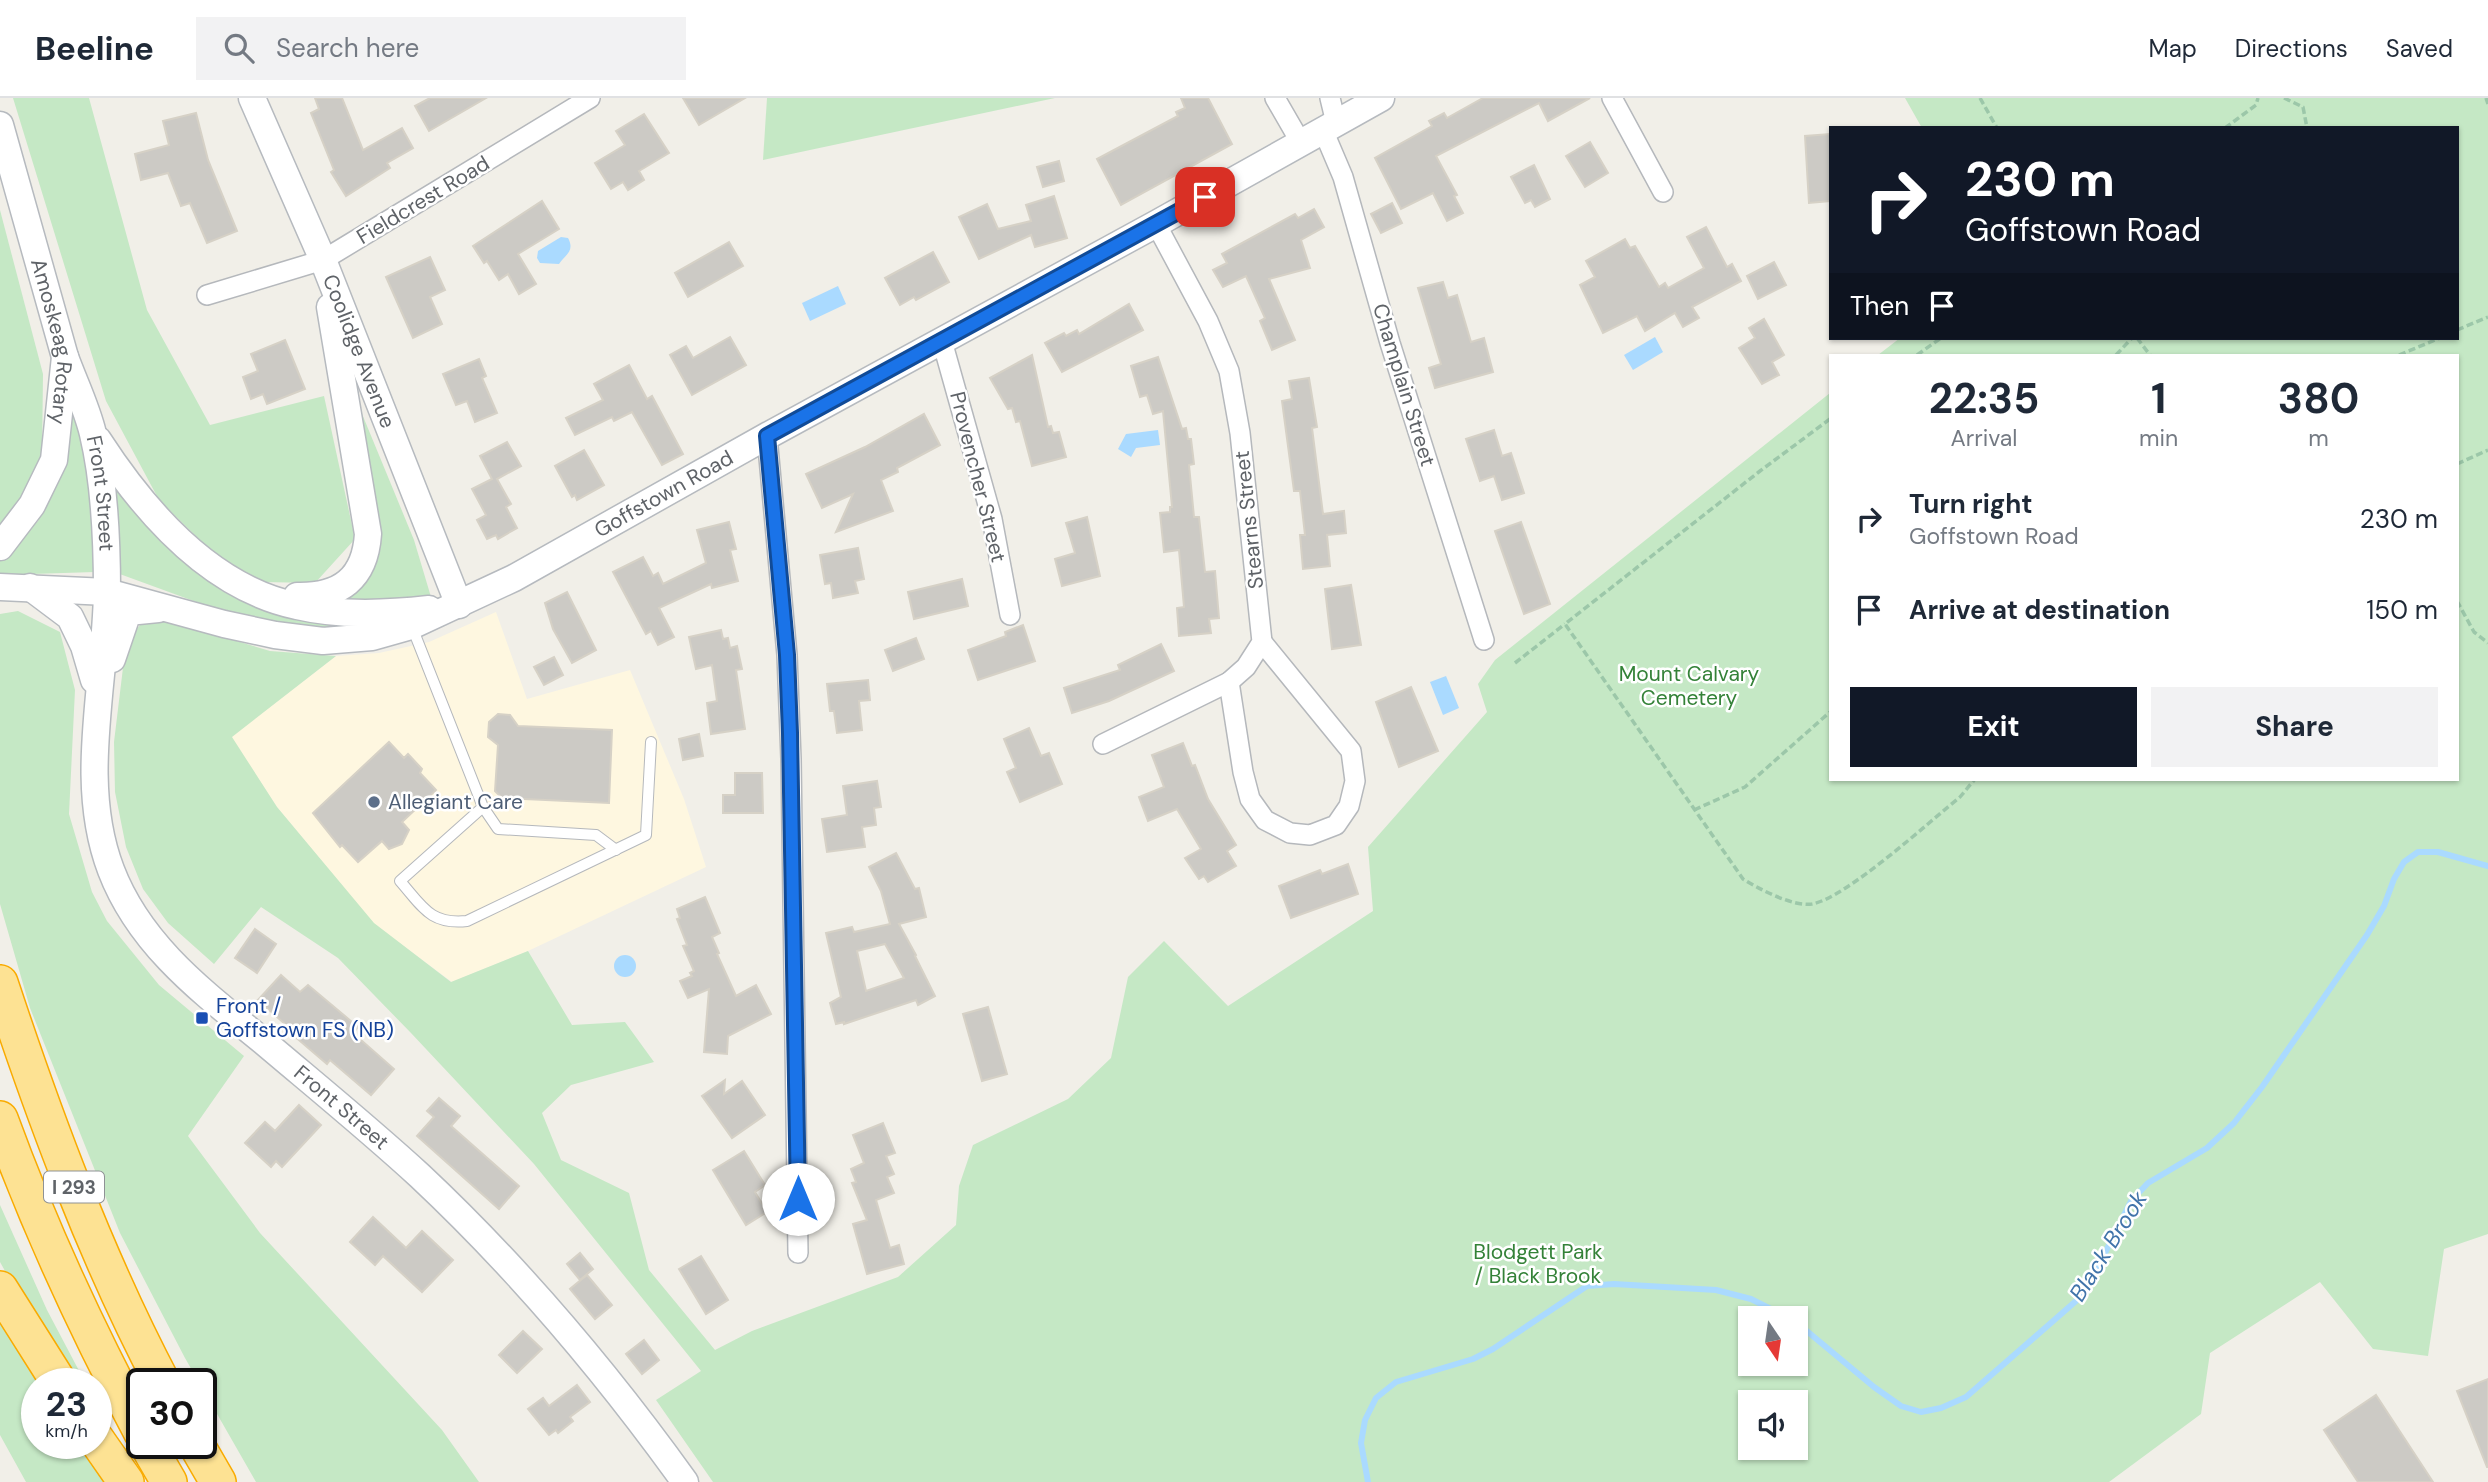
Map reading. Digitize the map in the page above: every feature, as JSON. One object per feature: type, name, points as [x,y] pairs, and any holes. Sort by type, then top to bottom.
[{"type":"highway","name":"I 293","points":[[0,983],[69,1175],[108,1269],[155,1368]]},
{"type":"highway","name":"I 293","points":[[0,1119],[62,1270],[126,1403]]},
{"type":"highway","points":[[0,1289],[50,1368]]},
{"type":"highway","points":[[110,1459],[126,1482]]},
{"type":"highway","points":[[156,1459],[169,1482]]},
{"type":"highway","points":[[205,1459],[218,1482]]},
{"type":"main road","name":"Coolidge Avenue","points":[[252,98],[323,260],[458,605]]},
{"type":"main road","name":"Goffstown Road","points":[[0,587],[107,592],[224,624],[275,635],[323,641],[372,637],[411,626],[514,579],[767,436],[1156,224],[1323,123],[1381,98]]},
{"type":"main road","name":"Amoskeag Rotary","points":[[0,125],[65,356],[54,460],[32,505],[0,547]]},
{"type":"main road","points":[[257,592],[303,597],[332,593],[347,584],[359,570],[367,550],[366,525],[323,260]]},
{"type":"main road","name":"Front Street","points":[[65,356],[93,433],[102,491],[107,592],[95,750],[96,786],[103,850],[124,898],[152,941],[188,979],[408,1166],[468,1223],[570,1332],[685,1482]]},
{"type":"main road","name":"Goffstown Road","points":[[93,433],[122,478],[155,516],[212,568],[257,592],[294,606],[333,612],[405,612],[458,605]]},
{"type":"main road","points":[[30,587],[70,617],[84,646],[99,698]]},
{"type":"main road","points":[[99,698],[128,612],[168,608]]},
{"type":"street","name":"Fieldcrest Road","points":[[208,295],[323,260],[590,98]]},
{"type":"street","name":"Champlain Street","points":[[1275,98],[1323,123],[1343,177],[1390,343],[1484,640]]},
{"type":"street","points":[[1612,98],[1663,192]]},
{"type":"street","name":"Stearns Street","points":[[1156,224],[1208,321],[1229,371],[1240,433],[1262,642]]},
{"type":"street","name":"Provencher Street","points":[[942,341],[992,519],[1010,615]]},
{"type":"street","points":[[767,436],[787,655],[791,759],[798,1253]]},
{"type":"street","points":[[1103,744],[1228,681],[1246,667],[1262,642],[1352,751],[1355,781],[1349,806],[1336,825],[1310,835],[1290,833],[1265,820],[1250,799],[1228,681]]},
{"type":"lane","points":[[411,626],[483,807],[498,829],[596,835],[616,850]]},
{"type":"lane","points":[[483,807],[400,881],[429,914],[449,923],[467,921],[646,835],[651,742]]},
{"type":"path","points":[[1980,98],[1996,126]]},
{"type":"path","points":[[2228,126],[2256,105],[2258,98]]},
{"type":"path","points":[[2284,98],[2303,107],[2307,126]]},
{"type":"path","points":[[2486,98],[2488,104]]},
{"type":"path","points":[[2459,329],[2488,317]]},
{"type":"path","points":[[1918,354],[1938,340]]},
{"type":"path","points":[[2117,354],[2132,340]]},
{"type":"path","points":[[2136,340],[2149,354]]},
{"type":"path","points":[[2401,354],[2435,340]]},
{"type":"path","points":[[1516,663],[1829,420]]},
{"type":"path","points":[[2459,463],[2488,450]]},
{"type":"path","points":[[2459,605],[2474,632],[2488,643]]},
{"type":"path","points":[[1565,624],[1743,879],[1771,896],[1812,904],[1845,890],[1960,797],[1973,781]]},
{"type":"path","points":[[1694,810],[1745,787],[1829,713]]},
{"type":"shaded area","points":[[496,612],[527,699],[630,670],[684,799],[706,867],[528,951],[452,982],[374,924],[277,807],[231,737],[336,656],[379,653],[429,642]]},
{"type":"green space","points":[[13,98],[89,98],[147,310],[210,425],[324,396],[355,539],[315,583],[262,582],[212,552],[159,500],[106,401]]},
{"type":"green space","points":[[767,98],[1055,98],[763,160]]},
{"type":"green space","points":[[1905,98],[2488,98],[2488,1234],[2444,1249],[2428,1356],[2373,1349],[2320,1282],[2210,1353],[2201,1414],[2109,1482],[713,1482],[656,1400],[701,1371],[534,1164],[338,958],[261,907],[214,964],[168,923],[143,889],[126,847],[115,792],[114,742],[126,643],[140,625],[159,618],[270,651],[336,656],[232,737],[277,807],[374,923],[451,982],[528,951],[572,1025],[625,1022],[654,1062],[571,1085],[542,1113],[561,1160],[629,1193],[649,1270],[715,1350],[752,1331],[898,1277],[956,1225],[959,1186],[973,1145],[1068,1099],[1111,1058],[1128,977],[1164,941],[1228,1006],[1373,911],[1368,847],[1487,712],[1478,684],[1495,660],[1829,394],[1829,781],[2459,781],[2459,354],[1879,354],[1897,340],[2459,340],[2459,126],[1921,126]]},
{"type":"green space","points":[[0,210],[43,374],[42,456],[13,514],[0,524]]},
{"type":"green space","points":[[71,394],[85,439],[93,515],[95,572],[0,575],[0,558],[38,521],[63,466]]},
{"type":"green space","points":[[360,409],[414,540],[431,597],[380,604],[328,602],[363,580],[382,534]]},
{"type":"green space","points":[[111,477],[155,535],[222,591],[282,612],[361,630],[311,629],[210,607],[117,573]]},
{"type":"green space","points":[[18,611],[60,632],[75,690],[69,814],[92,892],[107,921],[159,985],[244,1056],[188,1136],[260,1233],[442,1430],[479,1482],[256,1482],[217,1414],[217,1368],[191,1368],[185,1358],[120,1233],[30,1008],[0,904],[0,614]]},
{"type":"green space","points":[[0,1205],[47,1310],[78,1368],[65,1368],[36,1326],[0,1262]]},
{"type":"green space","points":[[0,1314],[33,1368],[21,1368],[21,1459],[93,1459],[109,1482],[26,1482],[0,1435]]},
{"type":"water","points":[[561,237],[568,238],[570,242],[567,255],[559,264],[540,263],[537,258],[538,251]]},
{"type":"water","points":[[838,286],[846,304],[810,321],[802,303]]},
{"type":"water","points":[[1655,337],[1663,352],[1633,370],[1624,355]]},
{"type":"water","points":[[1158,430],[1160,445],[1136,448],[1131,457],[1118,449],[1126,434]]},
{"type":"water","points":[[1446,676],[1459,708],[1443,715],[1430,682]]},
{"type":"water","points":[[625,955],[633,958],[636,966],[633,974],[625,977],[617,974],[614,966],[617,958]]},
{"type":"building","points":[[315,98],[342,98],[363,150],[402,128],[413,148],[387,163],[390,168],[346,196],[331,172],[334,170],[311,113],[319,109]]},
{"type":"building","points":[[430,98],[486,98],[429,131],[415,106]]},
{"type":"building","points":[[683,98],[745,98],[699,125]]},
{"type":"building","points":[[1181,98],[1208,98],[1232,144],[1121,205],[1097,159],[1178,116],[1176,112],[1185,108]]},
{"type":"building","points":[[1483,98],[1590,98],[1548,121],[1539,103],[1436,156],[1457,195],[1454,196],[1463,213],[1447,221],[1433,193],[1401,209],[1375,158],[1432,126],[1429,121],[1444,113],[1447,118]]},
{"type":"building","points":[[196,113],[208,160],[237,231],[207,243],[190,203],[181,206],[168,173],[141,180],[135,154],[169,145],[163,121]]},
{"type":"building","points":[[644,114],[669,153],[639,171],[644,180],[628,190],[623,182],[611,189],[595,163],[625,145],[616,131]]},
{"type":"building","points":[[1829,134],[1829,201],[1809,203],[1805,136]]},
{"type":"building","points":[[1590,142],[1608,173],[1585,187],[1566,156]]},
{"type":"building","points":[[1059,161],[1064,181],[1043,187],[1037,167]]},
{"type":"building","points":[[1534,165],[1550,199],[1535,207],[1531,200],[1525,203],[1511,177]]},
{"type":"building","points":[[1054,196],[1067,238],[1035,247],[1031,235],[979,259],[959,217],[987,204],[998,229],[1031,221],[1026,205]]},
{"type":"building","points":[[542,201],[559,229],[518,254],[536,284],[519,294],[508,274],[499,280],[473,246]]},
{"type":"building","points":[[1392,203],[1402,223],[1381,233],[1371,214]]},
{"type":"building","points":[[1314,209],[1324,227],[1301,240],[1310,268],[1269,279],[1295,340],[1272,350],[1260,321],[1265,318],[1246,276],[1223,287],[1213,270],[1227,263],[1222,254],[1295,214],[1298,218]]},
{"type":"building","points":[[1706,227],[1727,267],[1732,264],[1741,281],[1692,307],[1699,318],[1683,327],[1675,313],[1645,331],[1637,316],[1603,333],[1580,285],[1595,277],[1586,261],[1625,239],[1630,248],[1635,246],[1659,287],[1665,283],[1668,288],[1704,268],[1687,237]]},
{"type":"building","points":[[729,242],[743,266],[688,297],[675,273]]},
{"type":"building","points":[[933,252],[949,282],[916,300],[914,297],[900,305],[885,278]]},
{"type":"building","points":[[430,257],[445,290],[430,297],[442,324],[413,338],[386,277]]},
{"type":"building","points":[[1774,262],[1786,285],[1758,299],[1747,276]]},
{"type":"building","points":[[1443,282],[1448,298],[1457,295],[1471,342],[1484,338],[1493,372],[1435,388],[1429,368],[1441,364],[1418,288]]},
{"type":"building","points":[[1129,304],[1143,330],[1062,372],[1045,343],[1064,333],[1066,336],[1077,330],[1079,334]]},
{"type":"building","points":[[1764,319],[1784,355],[1772,362],[1779,375],[1762,384],[1739,348],[1755,338],[1749,328]]},
{"type":"building","points":[[730,337],[746,365],[692,395],[670,355],[686,346],[693,358]]},
{"type":"building","points":[[285,340],[305,389],[267,404],[263,394],[251,399],[243,377],[258,371],[251,354]]},
{"type":"building","points":[[1032,355],[1048,427],[1051,426],[1053,433],[1059,432],[1066,457],[1032,466],[1020,421],[1016,422],[1012,408],[1008,409],[990,378]]},
{"type":"building","points":[[1158,357],[1182,429],[1186,428],[1188,439],[1191,439],[1194,464],[1189,465],[1194,517],[1199,517],[1205,572],[1215,571],[1219,618],[1209,619],[1211,633],[1179,636],[1177,608],[1184,607],[1179,550],[1164,552],[1160,513],[1170,512],[1172,507],[1163,411],[1153,414],[1147,395],[1140,397],[1131,366]]},
{"type":"building","points":[[479,359],[486,376],[482,378],[497,413],[475,422],[467,401],[456,405],[443,374]]},
{"type":"building","points":[[629,365],[647,399],[652,396],[683,454],[662,465],[632,412],[614,421],[612,417],[575,435],[566,418],[603,400],[594,384]]},
{"type":"building","points":[[1309,378],[1317,427],[1312,428],[1323,514],[1344,511],[1346,533],[1327,535],[1330,566],[1303,569],[1300,535],[1305,535],[1300,491],[1294,491],[1282,401],[1292,399],[1289,381]]},
{"type":"building","points":[[924,414],[940,445],[897,468],[898,472],[881,480],[893,511],[836,532],[853,494],[822,508],[806,474],[865,447]]},
{"type":"building","points":[[1494,430],[1502,456],[1511,453],[1524,493],[1502,500],[1494,476],[1480,481],[1466,439]]},
{"type":"building","points":[[507,442],[521,466],[497,479],[511,504],[506,507],[517,528],[498,539],[496,535],[487,539],[477,520],[486,515],[472,489],[492,479],[480,456]]},
{"type":"building","points":[[584,450],[604,485],[577,500],[575,495],[572,497],[555,466]]},
{"type":"building","points":[[1087,517],[1100,576],[1062,586],[1055,559],[1075,553],[1066,523]]},
{"type":"building","points":[[729,522],[736,549],[730,550],[738,581],[712,588],[711,584],[659,608],[674,637],[658,645],[651,631],[646,634],[613,572],[643,557],[653,576],[658,573],[663,584],[706,563],[697,530]]},
{"type":"building","points":[[1521,522],[1550,604],[1524,614],[1495,531]]},
{"type":"building","points":[[858,548],[864,579],[855,581],[858,593],[833,598],[831,583],[825,584],[820,555]]},
{"type":"building","points":[[962,579],[968,606],[914,619],[908,592]]},
{"type":"building","points":[[1351,585],[1361,645],[1332,649],[1325,589]]},
{"type":"building","points":[[567,592],[596,650],[572,663],[553,629],[545,603]]},
{"type":"building","points":[[1023,625],[1035,661],[978,680],[968,650],[1006,636],[1005,632]]},
{"type":"building","points":[[721,630],[723,639],[728,638],[730,648],[737,646],[742,669],[736,670],[745,729],[711,734],[707,703],[717,701],[712,665],[696,669],[689,637]]},
{"type":"building","points":[[916,638],[924,659],[893,671],[885,650]]},
{"type":"building","points":[[1161,644],[1174,671],[1109,701],[1072,713],[1064,688],[1120,670],[1118,665]]},
{"type":"building","points":[[554,657],[563,675],[544,685],[534,667]]},
{"type":"building","points":[[868,680],[870,700],[859,701],[862,730],[837,733],[834,711],[830,711],[827,684]]},
{"type":"building","points":[[1411,687],[1438,751],[1399,767],[1376,702]]},
{"type":"building","points":[[498,714],[510,715],[518,726],[612,730],[609,803],[502,798],[495,791],[498,745],[488,737],[489,722]]},
{"type":"building","points":[[1029,728],[1041,756],[1049,753],[1062,784],[1020,802],[1007,772],[1016,768],[1004,739]]},
{"type":"building","points":[[699,734],[703,756],[683,760],[679,739]]},
{"type":"building","name":"Allegiant Care","points":[[389,742],[404,758],[408,754],[422,769],[420,773],[436,790],[402,822],[409,830],[402,844],[389,849],[382,841],[358,862],[342,845],[340,847],[313,813]]},
{"type":"building","points":[[1183,743],[1208,799],[1236,845],[1227,851],[1236,866],[1208,882],[1204,876],[1199,879],[1185,858],[1201,849],[1177,809],[1148,821],[1139,797],[1164,787],[1152,755]]},
{"type":"building","points":[[735,773],[762,773],[763,813],[723,813],[723,795],[735,795]]},
{"type":"building","points":[[877,781],[881,807],[874,808],[876,825],[862,827],[865,847],[827,852],[822,819],[847,815],[843,786]]},
{"type":"building","points":[[896,853],[915,889],[919,888],[926,917],[899,924],[935,996],[918,1005],[916,1000],[844,1024],[836,1024],[830,1003],[841,997],[826,933],[852,927],[854,932],[890,924],[881,891],[869,867]],"holes":[[[885,944],[904,978],[866,991],[857,951]]]},
{"type":"building","points":[[1348,864],[1358,894],[1291,918],[1279,886],[1320,870],[1322,874]]},
{"type":"building","points":[[705,897],[720,933],[712,937],[719,953],[717,954],[736,996],[756,985],[771,1014],[728,1036],[727,1054],[704,1052],[709,989],[688,998],[680,981],[692,976],[690,973],[694,971],[683,946],[687,945],[677,919],[680,918],[677,909]]},
{"type":"building","points":[[255,929],[276,944],[257,973],[235,958]]},
{"type":"building","points":[[281,975],[300,992],[308,985],[358,1027],[353,1033],[394,1069],[371,1095],[330,1060],[327,1064],[258,1000]]},
{"type":"building","points":[[988,1007],[1007,1074],[982,1081],[963,1014]]},
{"type":"building","points":[[725,1080],[724,1094],[742,1081],[765,1115],[732,1138],[702,1096]]},
{"type":"building","points":[[439,1098],[460,1116],[451,1126],[519,1186],[499,1209],[417,1136],[434,1117],[427,1111]]},
{"type":"building","points":[[299,1105],[321,1125],[282,1167],[276,1161],[271,1167],[245,1143],[265,1122],[275,1131]]},
{"type":"building","points":[[883,1123],[895,1153],[886,1156],[894,1174],[887,1177],[894,1193],[876,1200],[890,1248],[899,1245],[904,1264],[867,1274],[853,1224],[867,1220],[852,1183],[856,1182],[851,1169],[864,1163],[853,1135]]},
{"type":"building","points":[[744,1151],[765,1185],[755,1192],[767,1212],[746,1225],[713,1170]]},
{"type":"building","points":[[373,1217],[406,1248],[422,1231],[453,1260],[422,1292],[383,1256],[375,1265],[350,1242]]},
{"type":"building","points":[[580,1253],[593,1269],[580,1280],[567,1264]]},
{"type":"building","points":[[701,1256],[728,1300],[706,1314],[679,1269]]},
{"type":"building","points":[[587,1275],[612,1305],[595,1319],[570,1289]]},
{"type":"building","points":[[523,1331],[542,1349],[517,1373],[499,1355]]},
{"type":"building","points":[[644,1340],[659,1360],[642,1374],[626,1354]]},
{"type":"building","points":[[2488,1379],[2488,1467],[2487,1467],[2457,1391]]},
{"type":"building","points":[[577,1385],[590,1402],[570,1417],[573,1421],[558,1433],[556,1430],[549,1435],[528,1409],[543,1398],[549,1406]]},
{"type":"building","points":[[2376,1395],[2433,1482],[2358,1482],[2324,1430]]},
{"type":"waterway","name":"Black Brook","points":[[1808,1332],[1901,1406],[1921,1412],[1941,1408],[1966,1397],[2076,1301],[2094,1275],[2131,1201],[2148,1183],[2207,1148],[2234,1123],[2367,935],[2404,862],[2418,852],[2438,852],[2488,866]]},
{"type":"waterway","name":"Black Brook","points":[[1368,1482],[1361,1443],[1365,1420],[1376,1398],[1396,1382],[1473,1359],[1493,1349],[1587,1286],[1614,1284],[1716,1290],[1751,1299],[1765,1306]]},
{"type":"place","name":"Allegiant Care","points":[[374,802]]},
{"type":"place","name":"Front / Goffstown FS (NB)","points":[[202,1018]]},
{"type":"route","points":[[798,1199],[792,785],[787,655],[767,436],[1205,197]]},
{"type":"park label","name":"Mount Calvary Cemetery","points":[[1689,686]]},
{"type":"park label","name":"Blodgett Park / Black Brook","points":[[1538,1264]]}]
